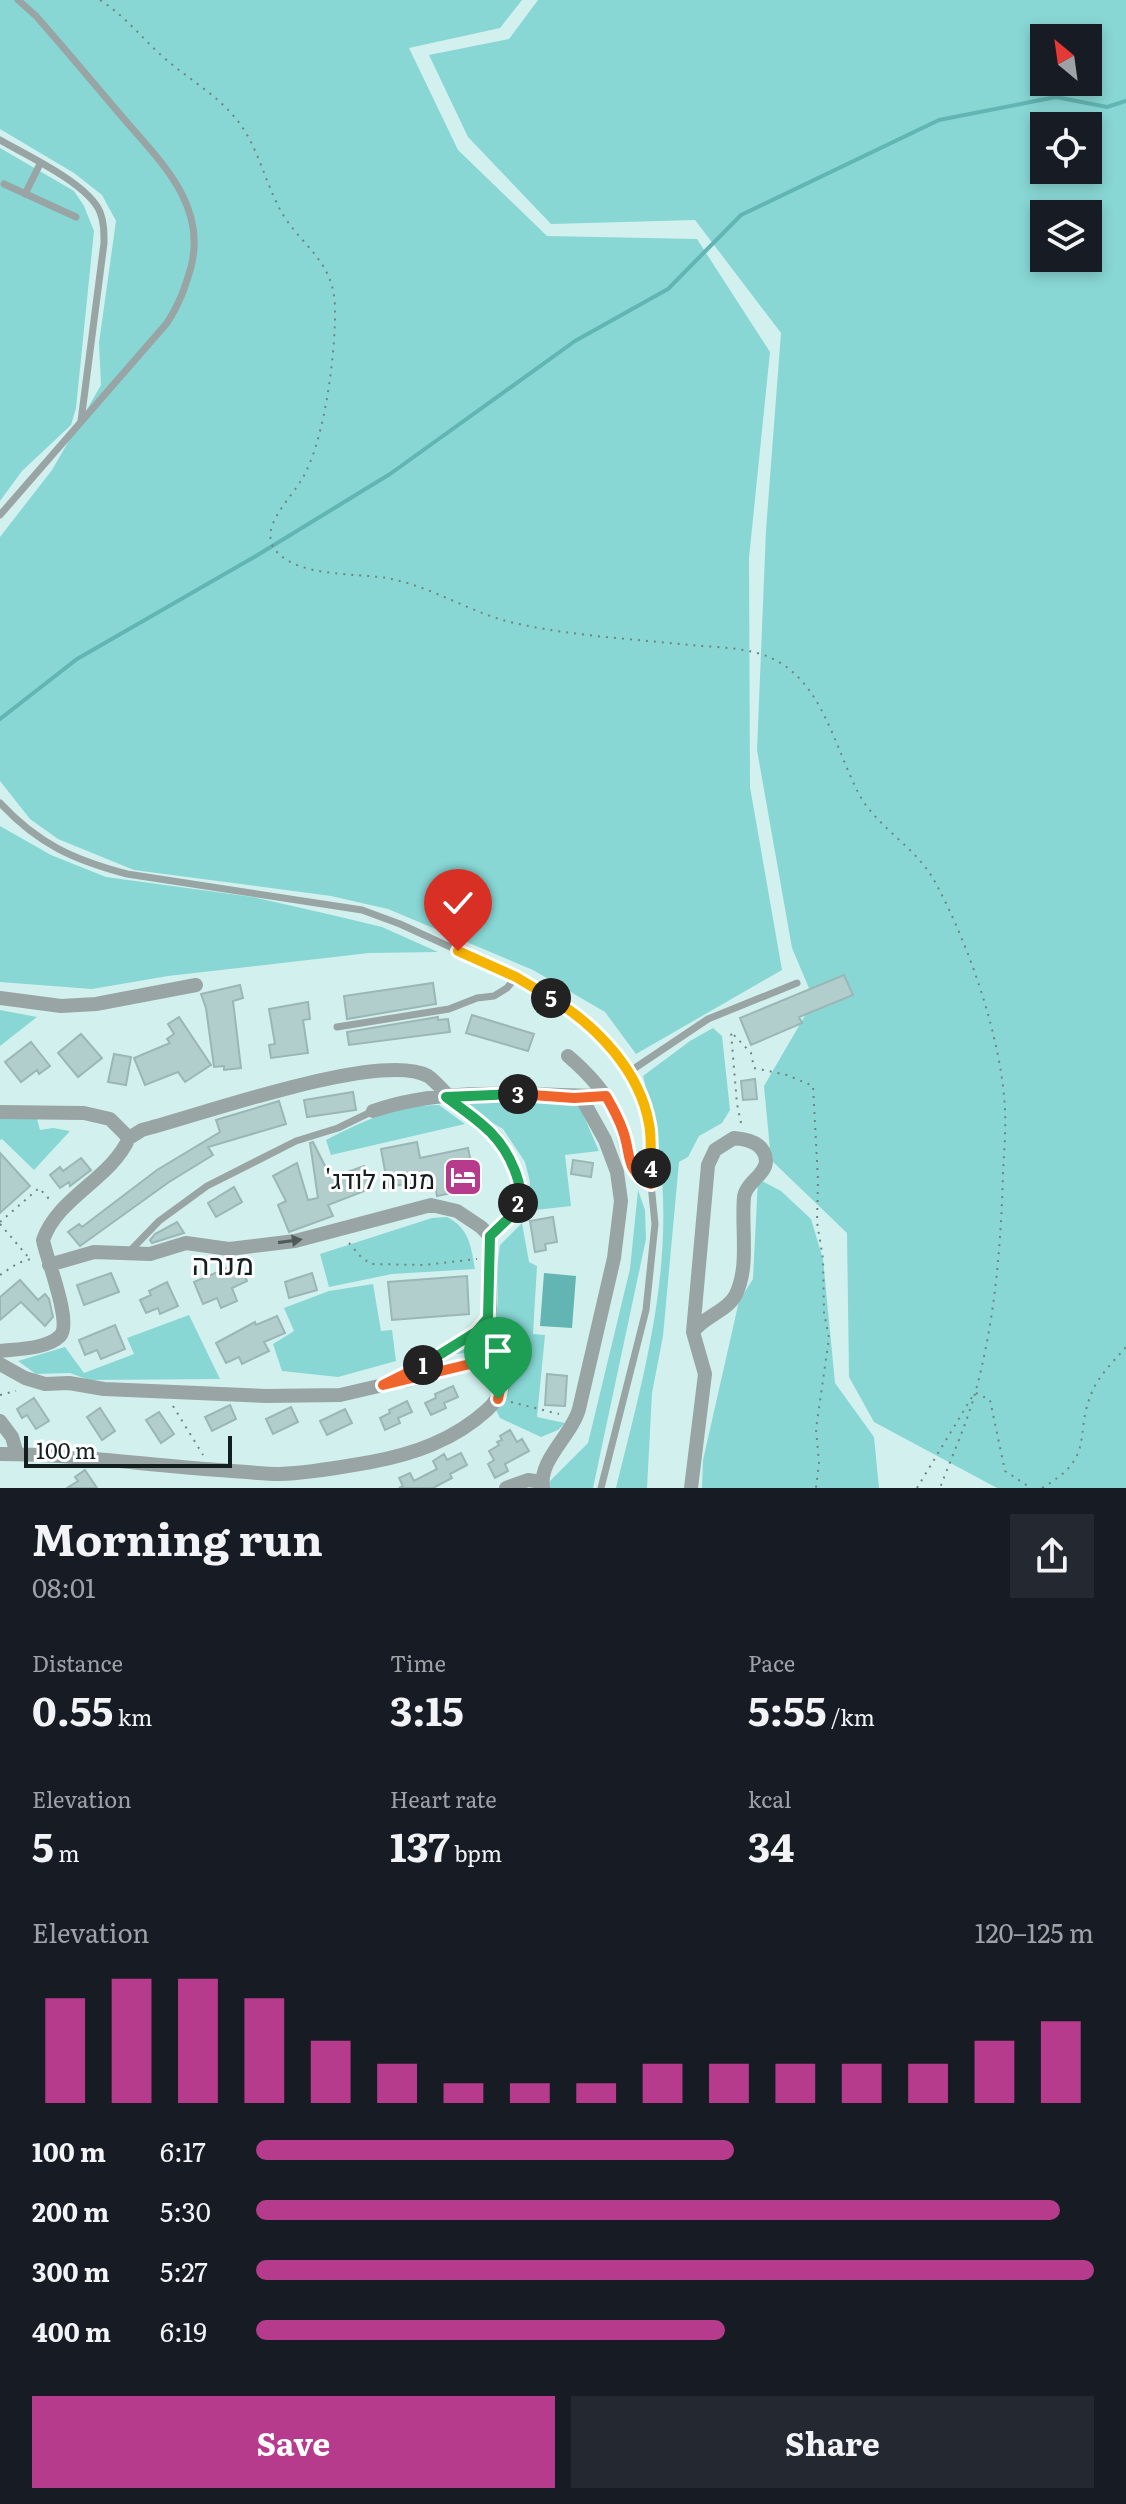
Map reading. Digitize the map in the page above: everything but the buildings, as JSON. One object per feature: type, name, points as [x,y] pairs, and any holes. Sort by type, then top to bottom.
[{"type":"street","points":[[0,998],[61,1006],[96,1004],[196,985]]},
{"type":"street","points":[[568,1056],[597,1083],[606,1096],[624,1133],[633,1171],[651,1184]]},
{"type":"street","points":[[0,1351],[50,1342],[63,1332],[63,1312],[43,1240],[47,1229],[62,1212],[121,1156],[129,1138],[142,1130],[308,1083],[365,1072],[405,1071],[428,1076],[446,1097],[487,1127],[503,1144],[520,1184],[521,1196],[514,1213],[490,1236]]},
{"type":"street","points":[[373,1111],[446,1097],[517,1094],[606,1096]]},
{"type":"street","points":[[506,1488],[528,1480],[542,1485],[546,1466],[577,1418],[614,1258],[621,1201],[617,1172],[605,1140],[581,1097]]},
{"type":"street","points":[[0,1112],[84,1113],[110,1119],[129,1138]]},
{"type":"street","points":[[691,1488],[705,1374],[693,1332],[708,1165],[711,1156],[723,1143],[734,1138],[746,1139],[755,1142],[766,1161],[764,1169],[746,1187],[740,1286],[730,1304],[707,1317],[693,1332]]},
{"type":"street","points":[[48,1259],[94,1252],[159,1253],[186,1243],[220,1249],[245,1248],[295,1241],[431,1205],[457,1211],[490,1236],[490,1310],[484,1325],[449,1350],[383,1385]]},
{"type":"street","points":[[0,1364],[25,1378],[45,1384],[266,1396],[340,1395],[499,1357],[504,1371],[498,1399],[465,1429],[447,1439],[393,1457],[320,1471],[279,1474],[131,1464],[50,1454],[0,1454]]},
{"type":"street","points":[[0,1421],[12,1437],[17,1454]]},
{"type":"lane","points":[[0,515],[176,309],[184,293],[193,258],[195,235],[188,203],[162,163],[36,16],[18,0]]},
{"type":"lane","points":[[0,140],[88,194],[100,210],[104,226],[81,423]]},
{"type":"lane","points":[[25,194],[40,164]]},
{"type":"lane","points":[[4,184],[76,217]]},
{"type":"lane","points":[[0,803],[42,841],[99,866],[127,874],[362,910],[400,924],[516,977],[557,1002],[590,1028],[629,1072],[641,1095],[650,1126],[655,1224],[646,1310],[601,1488]]},
{"type":"lane","points":[[337,1027],[449,1009],[467,1001],[494,996],[507,988],[516,977]]},
{"type":"lane","points":[[629,1072],[708,1019],[797,983]]},
{"type":"lane","points":[[128,1253],[159,1221],[207,1186],[296,1141],[338,1128],[373,1111]]},
{"type":"path","points":[[100,0],[138,29],[161,55],[220,100],[243,126],[287,221],[323,262],[330,277],[335,306],[329,388],[316,449],[304,477],[276,516],[270,534],[271,543],[279,555],[293,563],[323,571],[387,578],[427,588],[510,623],[557,631],[756,652],[789,668],[811,692],[825,715],[862,801],[918,858],[934,879],[976,973],[994,1043],[1005,1107],[998,1279],[975,1392],[940,1488]]},
{"type":"path","points":[[746,1139],[737,1104],[731,1032],[751,1053],[754,1068],[787,1075],[813,1086],[817,1222],[821,1238],[824,1313],[829,1338],[816,1429],[819,1463],[816,1488]]},
{"type":"path","points":[[30,1259],[0,1223],[39,1188],[62,1212]]},
{"type":"path","points":[[338,1229],[361,1257],[371,1264],[424,1265],[491,1257]]},
{"type":"path","points":[[0,1275],[30,1259],[48,1259]]},
{"type":"path","points":[[1042,1488],[1058,1479],[1075,1461],[1082,1445],[1090,1396],[1097,1381],[1126,1347]]},
{"type":"path","points":[[164,1391],[212,1470]]},
{"type":"path","points":[[917,1488],[975,1392]]},
{"type":"path","points":[[975,1392],[990,1400],[1005,1471],[1031,1488]]},
{"type":"path","points":[[498,1399],[577,1418]]},
{"type":"shaded area","points":[[0,0],[522,0],[500,28],[409,48],[458,150],[547,236],[697,239],[770,352],[749,558],[750,787],[782,970],[636,1054],[605,1012],[533,970],[388,909],[331,896],[134,870],[58,839],[30,819],[0,781],[0,537],[52,470],[101,385],[99,343],[116,221],[102,195],[74,173],[0,129]]},
{"type":"shaded area","points":[[538,0],[1126,0],[1126,1488],[997,1488],[874,1422],[849,1377],[847,1233],[771,1160],[764,1086],[814,1000],[792,948],[757,750],[766,530],[781,333],[695,220],[551,224],[468,137],[429,55],[509,39]]},
{"type":"shaded area","points":[[0,148],[74,191],[94,231],[76,408],[71,425],[22,471],[0,501]]},
{"type":"shaded area","points":[[0,826],[51,855],[106,877],[253,897],[382,927],[438,952],[369,953],[168,976],[92,989],[0,982]]},
{"type":"shaded area","points":[[0,1010],[37,1017],[0,1046]]},
{"type":"shaded area","points":[[713,1028],[722,1036],[730,1110],[722,1123],[699,1136],[688,1157],[679,1162],[663,1336],[652,1393],[647,1488],[616,1488],[651,1335],[662,1258],[661,1166],[643,1076]]},
{"type":"shaded area","points":[[494,1098],[579,1105],[599,1151],[565,1155],[571,1206],[526,1211],[530,1182],[525,1162],[503,1129],[469,1109],[466,1102]]},
{"type":"shaded area","points":[[439,1105],[465,1124],[331,1155],[326,1140],[353,1127],[395,1111]]},
{"type":"shaded area","points":[[36,1115],[40,1130],[53,1128],[70,1131],[34,1170],[0,1140],[0,1117]]},
{"type":"shaded area","points":[[758,1179],[781,1191],[811,1219],[823,1259],[835,1383],[874,1437],[879,1488],[702,1488],[703,1460],[739,1301],[753,1279]]},
{"type":"shaded area","points":[[638,1190],[645,1210],[646,1239],[593,1488],[543,1488],[588,1443],[630,1269]]},
{"type":"shaded area","points":[[447,1217],[464,1232],[475,1269],[392,1274],[329,1287],[320,1254],[432,1218]]},
{"type":"shaded area","points":[[522,1223],[529,1262],[537,1266],[533,1334],[545,1335],[537,1417],[565,1423],[558,1430],[541,1437],[500,1418],[495,1408],[509,1371],[501,1349],[447,1355],[470,1342],[493,1321],[497,1310],[500,1245]]},
{"type":"shaded area","points":[[544,1273],[576,1276],[572,1328],[540,1326]]},
{"type":"shaded area","points":[[373,1284],[381,1331],[392,1330],[396,1361],[338,1377],[282,1371],[273,1344],[294,1331],[284,1308],[329,1291]]},
{"type":"shaded area","points":[[189,1315],[220,1379],[89,1380],[70,1373],[36,1374],[18,1361],[65,1347],[84,1373],[134,1354],[127,1338]]},
{"type":"waterway","points":[[0,719],[77,659],[256,556],[390,474],[575,341],[668,289],[741,215],[939,120],[1056,97],[1107,107],[1126,101]]},
{"type":"place","name":"'מנרה לודג","points":[[463,1177]]},
{"type":"district","name":"מנרה","points":[[223,1262]]},
{"type":"route","points":[[458,951],[516,977],[557,1002],[590,1028],[629,1072],[641,1095],[650,1126],[651,1184],[633,1171],[624,1133],[606,1096],[574,1098],[474,1094],[446,1097],[487,1127],[503,1144],[520,1184],[521,1196],[514,1213],[490,1236],[490,1310],[484,1325],[449,1350],[383,1385],[499,1357],[504,1364],[504,1382],[498,1399]]}]
